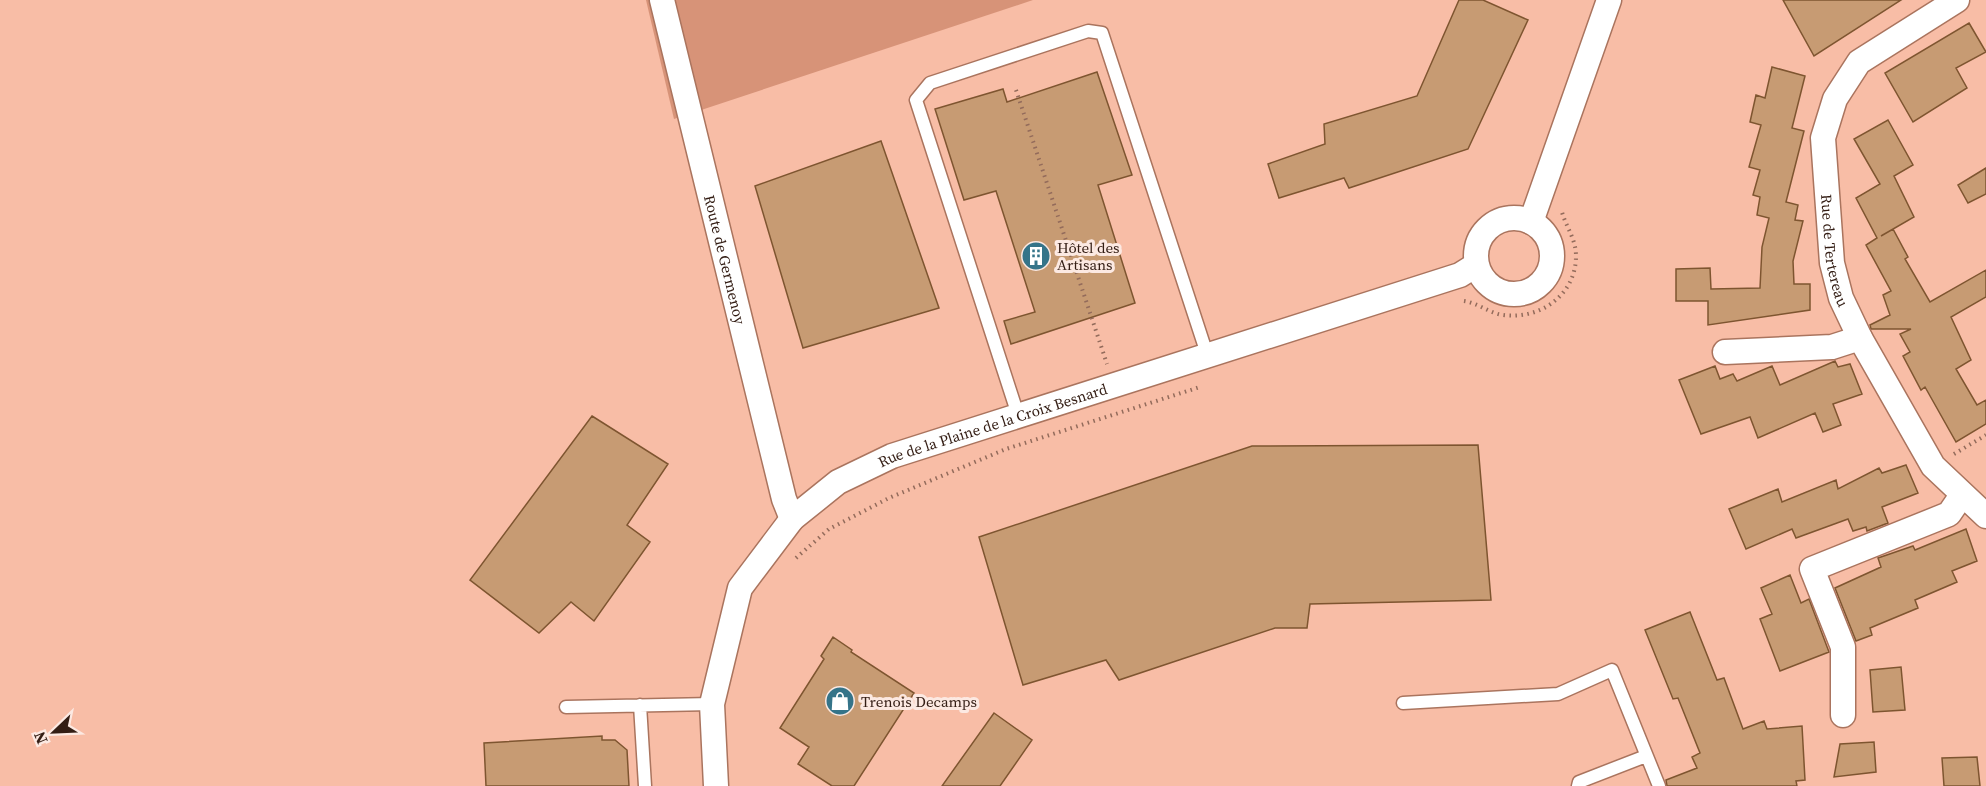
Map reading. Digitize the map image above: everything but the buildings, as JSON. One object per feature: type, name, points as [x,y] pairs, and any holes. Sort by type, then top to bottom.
[{"type":"street","name":"Route de Germenoy","points":[[662,0],[784,499],[792,519]]},
{"type":"street","points":[[1531,222],[1609,0]]},
{"type":"street","name":"Rue de Tertereau","points":[[1957,0],[1859,62],[1835,99],[1822,138],[1832,263],[1841,298],[1860,338],[1933,466],[1986,516]]},
{"type":"street","points":[[1510,219],[1531,222],[1542,231],[1549,242],[1552,256],[1549,270],[1532,290],[1518,294],[1504,293],[1492,288],[1482,278],[1476,265],[1478,244],[1490,226],[1510,219]]},
{"type":"street","name":"Rue de la Plaine de la Croix Besnard","points":[[716,786],[712,704],[740,588],[792,519],[838,482],[892,456],[1460,274],[1476,265]]},
{"type":"street","points":[[1725,352],[1832,347],[1860,338]]},
{"type":"street","points":[[1843,715],[1843,647],[1812,569],[1948,514],[1962,495]]},
{"type":"lane","points":[[1018,415],[916,100],[930,83],[1088,31],[1102,33],[1207,354]]},
{"type":"lane","points":[[1403,703],[1558,694],[1612,670],[1659,786]]},
{"type":"lane","points":[[566,707],[712,704]]},
{"type":"lane","points":[[640,705],[645,786]]},
{"type":"lane","points":[[1578,786],[1579,782],[1647,756]]},
{"type":"path","points":[[1016,90],[1114,384]]},
{"type":"path","points":[[1457,302],[1473,302],[1503,315],[1522,316],[1538,312],[1554,303],[1570,283],[1575,268],[1574,242],[1562,211]]},
{"type":"path","points":[[790,564],[829,529],[890,498],[1006,449],[1206,385]]},
{"type":"path","points":[[1933,466],[1986,435]]},
{"type":"shaded area","points":[[646,0],[1033,0],[674,119]]},
{"type":"place","name":"Hôtel des Artisans","points":[[1036,256]]},
{"type":"place","name":"Trenois Decamps","points":[[840,701]]}]
